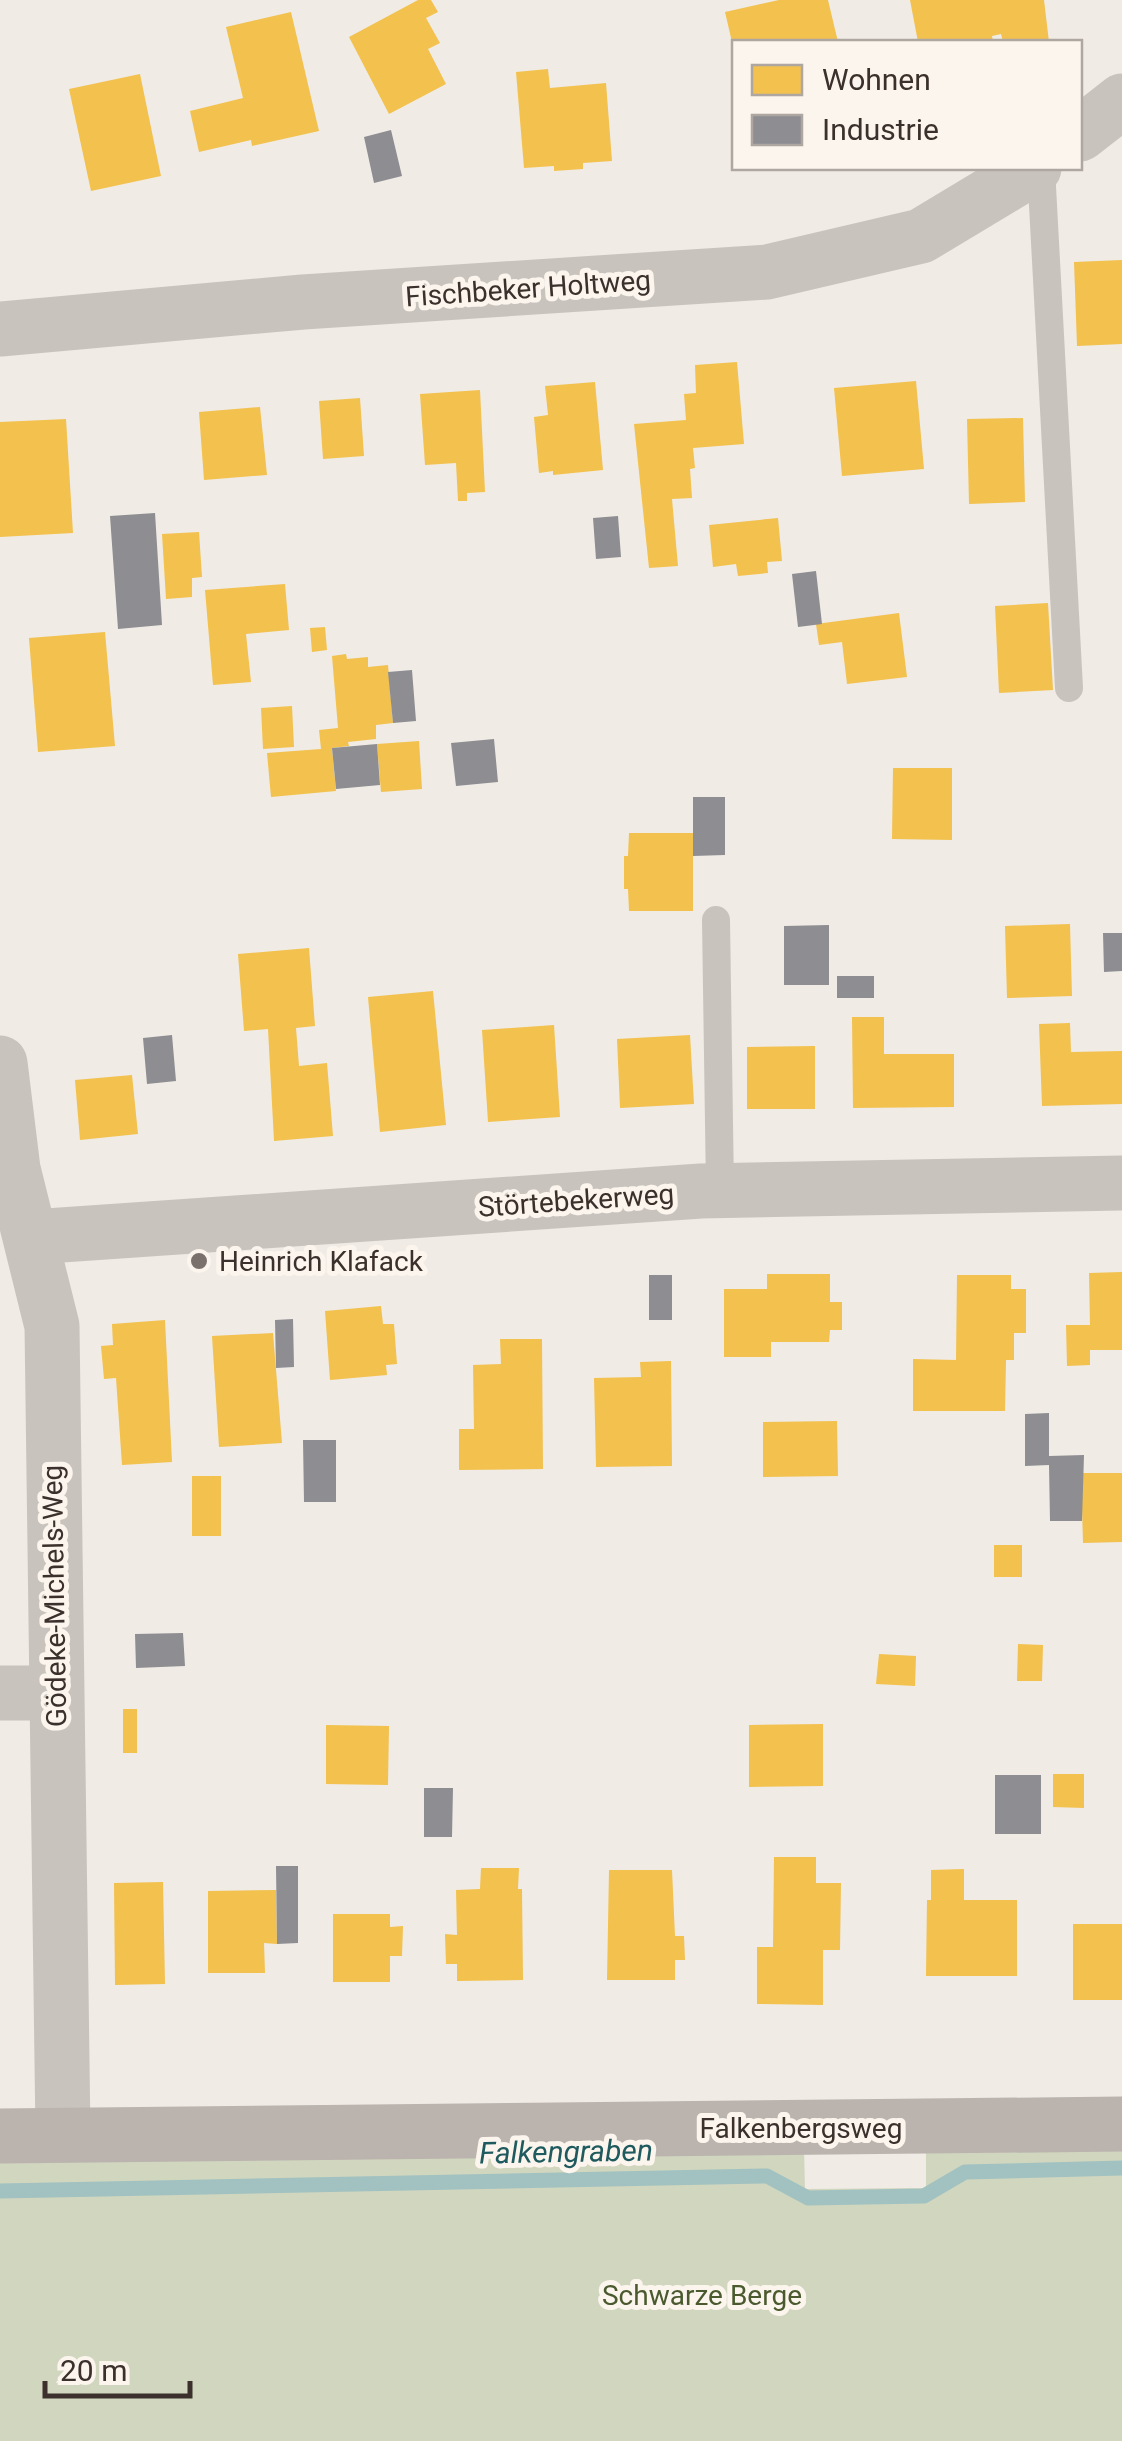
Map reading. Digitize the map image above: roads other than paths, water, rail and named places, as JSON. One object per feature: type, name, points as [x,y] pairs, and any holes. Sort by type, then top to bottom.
[{"type":"street","points":[[1082,132],[1122,101]]},
{"type":"street","name":"Fischbeker Holtweg","points":[[1,320],[767,272],[920,236],[1035,170]]},
{"type":"street","name":"Gödeke-Michels-Weg","points":[[0,1063],[13,1169],[52,1326],[63,2134]]},
{"type":"street","name":"Störtebekerweg","points":[[32,1237],[720,1190],[1122,1183]]},
{"type":"street","points":[[0,1694],[55,1694]]},
{"type":"street","name":"Falkenbergsweg","points":[[0,2136],[1122,2124]]},
{"type":"lane","points":[[1038,170],[1069,688]]},
{"type":"lane","points":[[716,920],[720,1190]]},
{"type":"waterway","name":"Falkengraben","points":[[0,2191],[767,2176],[808,2198],[924,2196],[965,2172],[1122,2168]]},
{"type":"place","name":"Heinrich Klafack","points":[[199,1261]]},
{"type":"park label","name":"Schwarze Berge","points":[[702,2295]]}]
